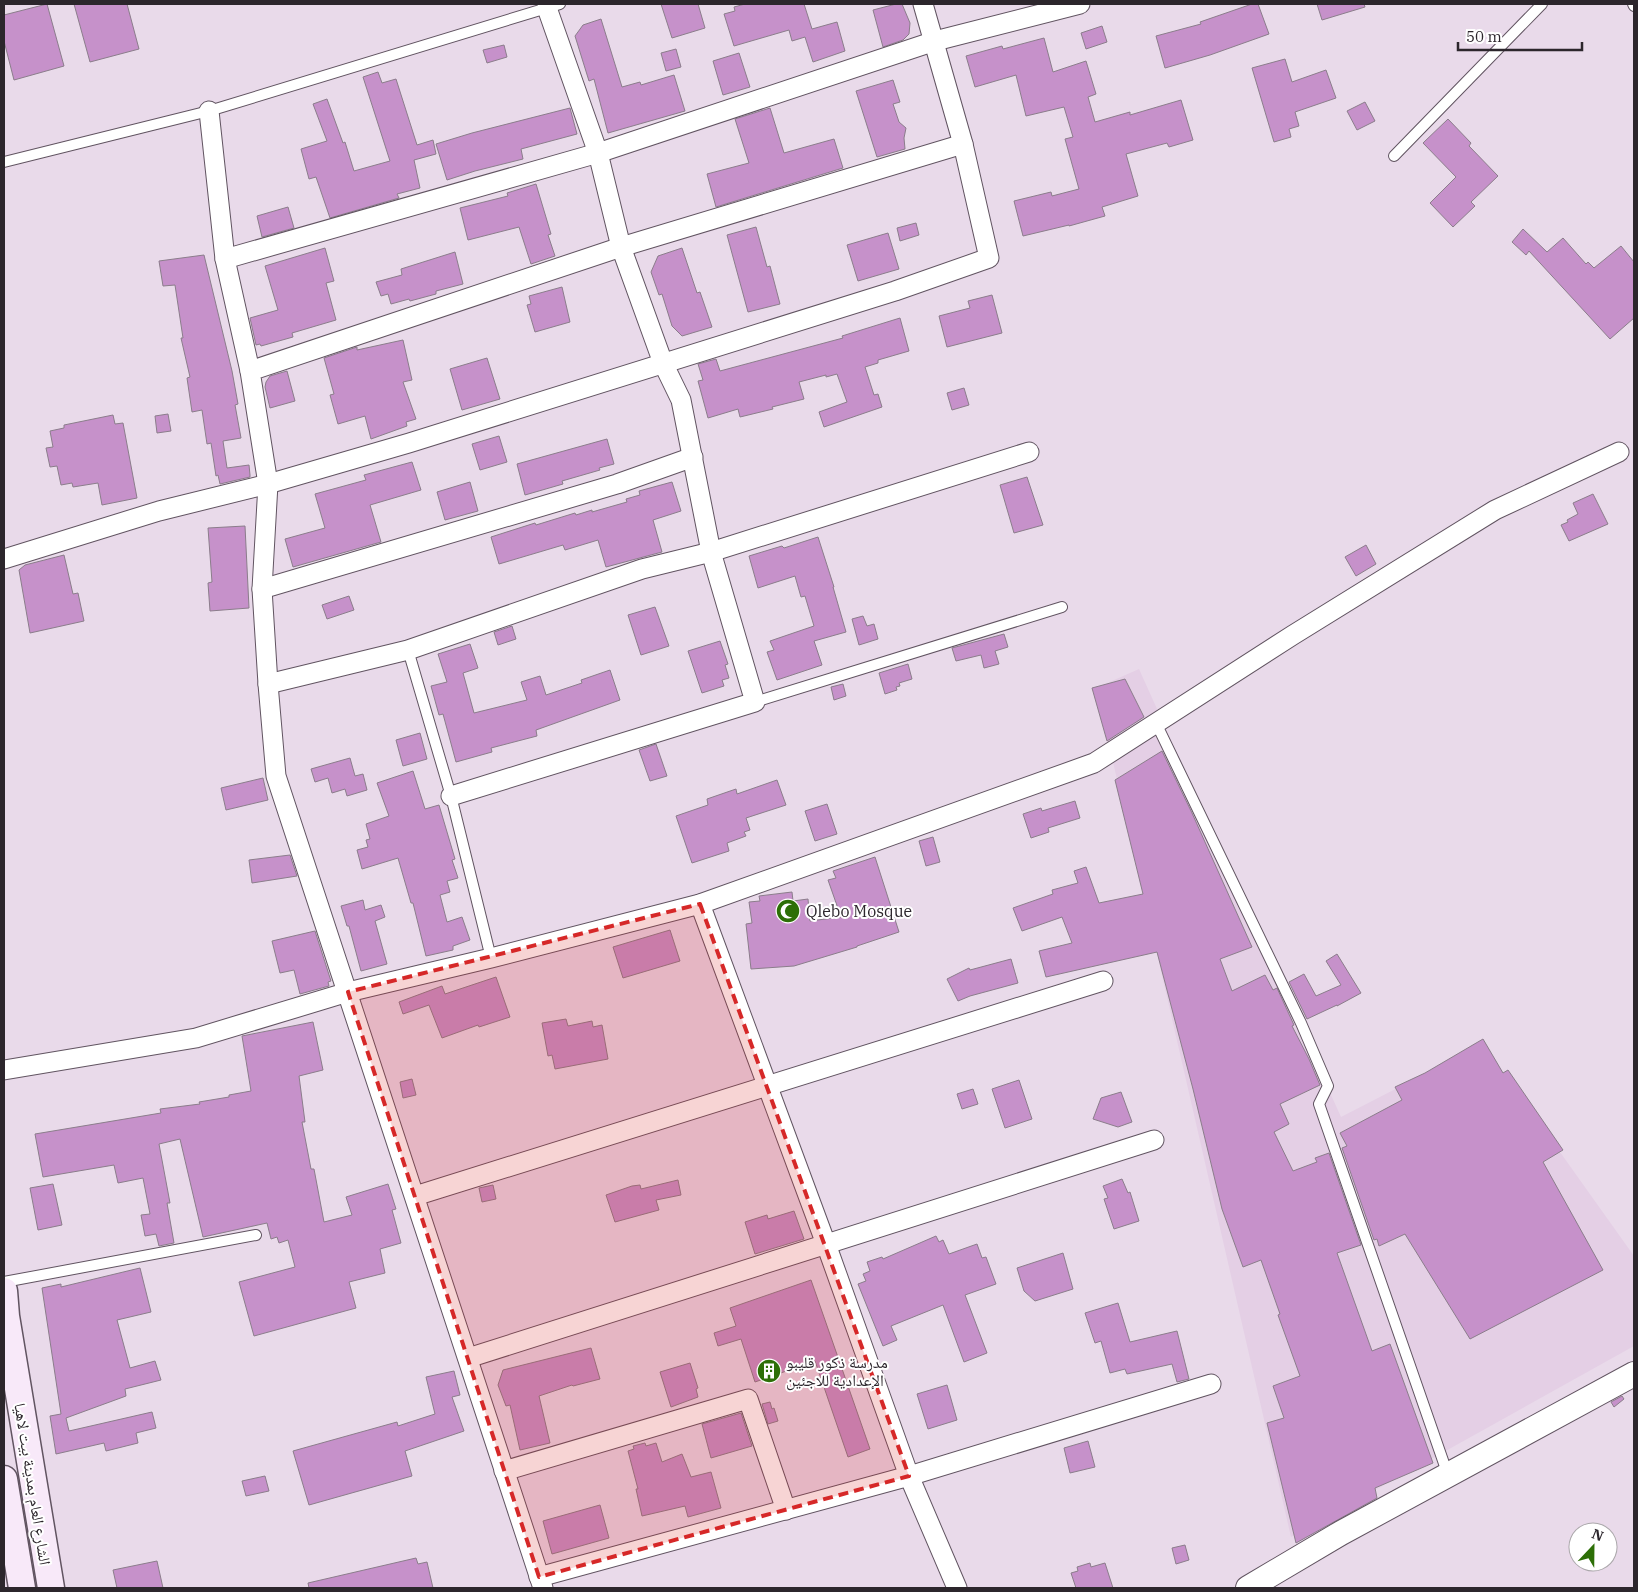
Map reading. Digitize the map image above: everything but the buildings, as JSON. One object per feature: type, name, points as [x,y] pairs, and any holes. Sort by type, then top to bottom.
[{"type":"main road","name":"الشارع العام بمدينة بيت لاهيا","points":[[4,1291],[6,1316],[50,1588]]},
{"type":"main road","points":[[4,1479],[22,1588]]},
{"type":"street","points":[[4,559],[158,511],[268,484],[408,443],[895,291],[989,258],[963,144],[923,4]]},
{"type":"street","points":[[224,259],[598,152],[935,41],[1080,4]]},
{"type":"street","points":[[451,796],[755,702],[712,552],[682,400],[663,363],[621,247],[598,152],[554,6]]},
{"type":"street","points":[[209,111],[224,259],[250,371],[268,484],[262,589],[276,776],[541,1582],[909,1476],[1211,1384]]},
{"type":"street","points":[[250,371],[621,247],[963,144]]},
{"type":"street","points":[[268,684],[408,650],[642,569],[712,552],[1029,452]]},
{"type":"street","points":[[4,1070],[196,1038],[348,992],[491,958],[700,904],[1094,763],[1294,635],[1495,510],[1619,452]]},
{"type":"street","points":[[262,589],[617,484],[693,457]]},
{"type":"street","points":[[700,904],[826,1244],[909,1476],[957,1588]]},
{"type":"street","points":[[415,1196],[1103,981]]},
{"type":"street","points":[[468,1358],[1154,1140]]},
{"type":"street","points":[[1248,1588],[1341,1533],[1634,1374]]},
{"type":"street","points":[[504,1471],[748,1399],[786,1510]]},
{"type":"lane","points":[[1394,156],[1542,4]]},
{"type":"lane","points":[[4,162],[209,111],[554,6]]},
{"type":"lane","points":[[755,702],[1062,607]]},
{"type":"lane","points":[[408,650],[451,796],[491,958]]},
{"type":"lane","points":[[1156,723],[1297,1014],[1328,1086],[1319,1104],[1448,1476]]},
{"type":"lane","points":[[4,1282],[256,1235]]},
{"type":"highlighted area","points":[[700,904],[909,1476],[539,1577],[348,992]]},
{"type":"shaded area","points":[[1139,669],[1341,1117],[1483,1044],[1634,1256],[1634,1346],[1291,1537],[1096,688]]},
{"type":"place","name":"Qlebo Mosque","points":[[788,911]]},
{"type":"place","name":"مدرسة ذكور قليبو الإعدادية للاجئين","points":[[769,1371]]}]
